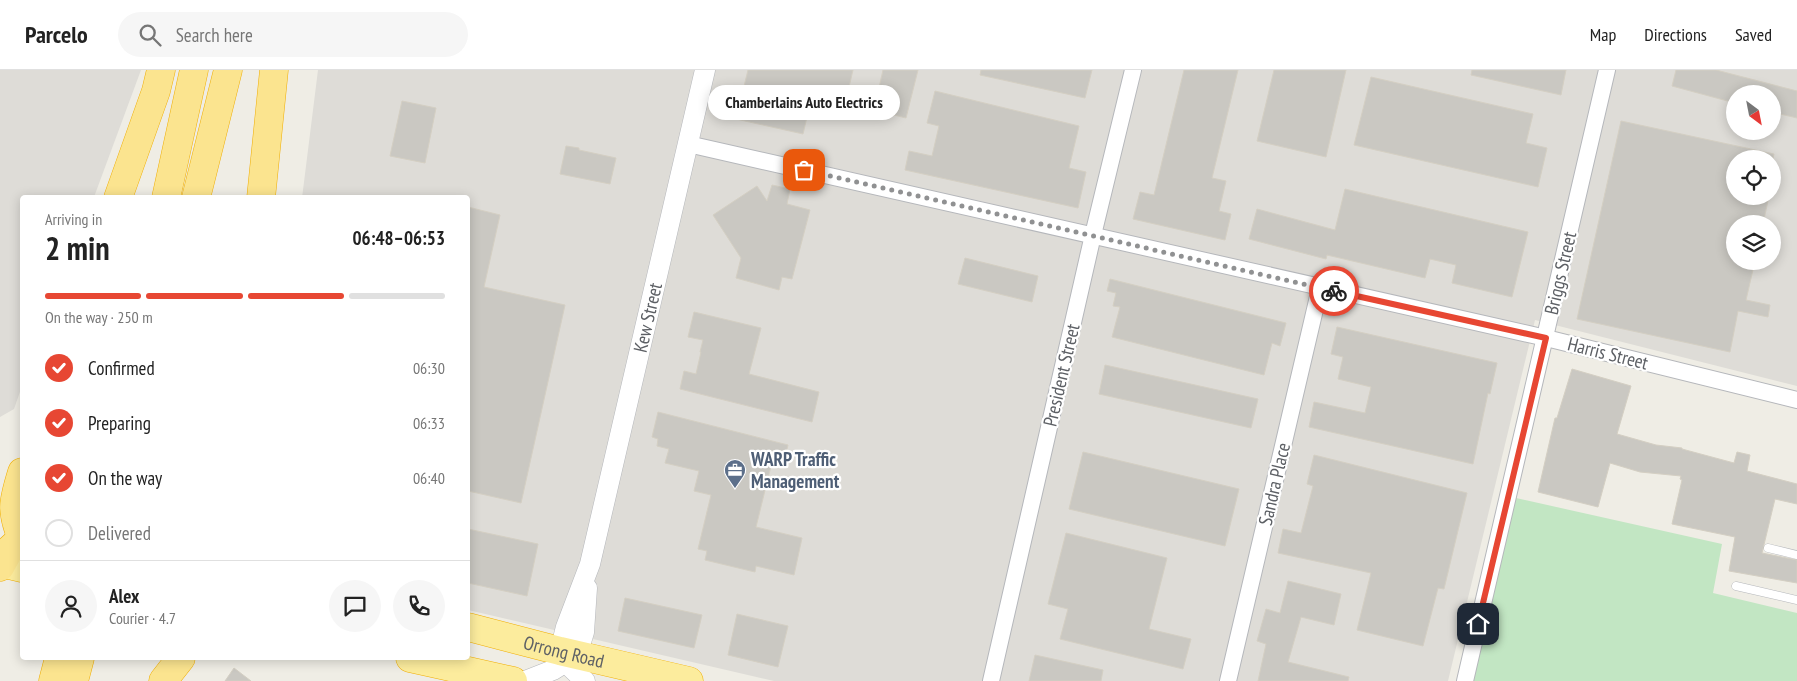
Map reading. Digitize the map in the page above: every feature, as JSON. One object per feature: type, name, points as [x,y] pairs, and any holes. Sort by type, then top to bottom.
[{"type":"highway","points":[[119,195],[156,91],[161,70]]},
{"type":"highway","points":[[167,195],[194,70]]},
{"type":"highway","points":[[197,195],[228,70]]},
{"type":"highway","points":[[260,195],[274,70]]},
{"type":"highway","points":[[0,468],[20,455]]},
{"type":"highway","points":[[6,565],[17,526],[15,495],[20,479]]},
{"type":"highway","name":"Orrong Road","points":[[470,628],[568,656],[689,681]]},
{"type":"highway","points":[[54,681],[59,660]]},
{"type":"highway","points":[[74,681],[79,660]]},
{"type":"highway","points":[[156,681],[161,660]]},
{"type":"highway","points":[[163,681],[180,660]]},
{"type":"highway","points":[[419,660],[513,681]]},
{"type":"street","name":"Kew Street","points":[[568,656],[584,632],[590,564],[704,70]]},
{"type":"street","name":"President Street","points":[[991,681],[1093,235],[1133,70]]},
{"type":"street","name":"Briggs Street","points":[[1465,681],[1607,70]]},
{"type":"street","name":"Harris Street","points":[[688,144],[1546,338],[1797,400]]},
{"type":"street","name":"Sandra Place","points":[[1228,681],[1320,288]]},
{"type":"street","points":[[525,681],[541,676],[568,656],[585,681]]},
{"type":"lane","points":[[1768,548],[1797,555]]},
{"type":"lane","points":[[1736,586],[1797,600]]},
{"type":"shaded area","points":[[0,70],[141,70],[95,195],[20,195],[20,392],[14,409],[0,417]]},
{"type":"shaded area","points":[[318,70],[1797,70],[1797,386],[1535,320],[1448,681],[774,681],[470,610],[470,195],[302,195]]},
{"type":"green space","points":[[1516,498],[1722,544],[1713,593],[1797,613],[1797,681],[1473,681]]},
{"type":"building","points":[[748,70],[853,70],[845,104],[812,96],[803,134],[736,119]]},
{"type":"building","points":[[883,70],[918,70],[906,118],[874,110]]},
{"type":"building","points":[[981,70],[1092,70],[1085,98],[980,75]]},
{"type":"building","points":[[1184,70],[1238,70],[1212,178],[1226,181],[1219,211],[1231,214],[1225,240],[1133,219],[1140,192],[1154,195]]},
{"type":"building","points":[[1274,70],[1346,70],[1326,157],[1257,141]]},
{"type":"building","points":[[1472,70],[1566,70],[1561,95],[1471,75]]},
{"type":"building","points":[[1676,70],[1716,70],[1774,85],[1726,85],[1726,101],[1672,86]]},
{"type":"building","points":[[1371,77],[1533,114],[1526,143],[1547,148],[1538,187],[1354,145]]},
{"type":"building","points":[[1781,87],[1797,91],[1797,118],[1781,114]]},
{"type":"building","points":[[935,91],[1079,126],[1069,168],[1086,172],[1078,208],[905,170],[909,151],[932,156],[939,126],[927,123]]},
{"type":"building","points":[[402,101],[436,108],[425,163],[390,156]]},
{"type":"building","points":[[1621,121],[1755,150],[1726,150],[1726,205],[1767,205],[1765,215],[1726,215],[1726,270],[1753,270],[1746,300],[1770,305],[1768,317],[1738,311],[1730,352],[1577,319]]},
{"type":"building","points":[[566,146],[616,158],[610,184],[560,174]]},
{"type":"building","points":[[772,185],[790,189],[787,204],[810,210],[792,279],[782,277],[779,290],[736,278],[741,258],[713,215],[757,186],[767,201]]},
{"type":"building","points":[[1345,189],[1528,232],[1512,297],[1452,283],[1456,265],[1430,259],[1425,278],[1327,255],[1326,259],[1249,239],[1257,209],[1335,230]]},
{"type":"building","points":[[470,208],[500,215],[484,287],[565,305],[521,503],[470,491]]},
{"type":"building","points":[[965,258],[1038,276],[1032,302],[958,284]]},
{"type":"building","points":[[1110,279],[1286,323],[1280,346],[1272,343],[1264,375],[1112,337],[1120,307],[1113,306],[1116,293],[1107,291]]},
{"type":"building","points":[[694,312],[761,328],[749,374],[819,392],[812,422],[680,389],[684,371],[696,374],[701,352],[703,340],[688,337]]},
{"type":"building","points":[[1337,327],[1497,363],[1490,394],[1488,393],[1473,464],[1309,427],[1314,402],[1365,413],[1371,387],[1338,379],[1343,357],[1331,354]]},
{"type":"building","points":[[1105,365],[1258,399],[1251,428],[1099,394]]},
{"type":"building","points":[[1572,369],[1631,386],[1617,434],[1656,445],[1682,448],[1734,463],[1737,452],[1750,455],[1747,471],[1797,484],[1797,504],[1775,499],[1762,553],[1797,560],[1797,583],[1729,571],[1735,537],[1672,524],[1682,480],[1680,479],[1681,476],[1640,472],[1610,463],[1598,507],[1538,492],[1555,418],[1557,418]]},
{"type":"building","points":[[658,412],[788,445],[783,465],[772,462],[756,527],[802,538],[794,575],[756,566],[755,572],[705,560],[707,551],[698,549],[711,495],[694,491],[699,471],[665,463],[669,449],[657,446],[658,439],[652,437]]},
{"type":"building","points":[[1083,452],[1239,489],[1225,546],[1069,509]]},
{"type":"building","points":[[1314,455],[1467,493],[1444,589],[1438,588],[1423,646],[1357,630],[1371,573],[1278,553],[1283,529],[1301,533],[1313,486],[1307,484]]},
{"type":"building","points":[[470,529],[538,544],[527,596],[470,583]]},
{"type":"building","points":[[1066,533],[1167,558],[1149,629],[1191,639],[1183,669],[1060,639],[1068,609],[1048,604]]},
{"type":"building","points":[[1288,581],[1341,594],[1334,625],[1301,617],[1288,662],[1349,677],[1348,681],[1258,681],[1266,644],[1257,641],[1266,609],[1280,613]]},
{"type":"building","points":[[625,598],[702,615],[694,648],[618,631]]},
{"type":"building","points":[[737,614],[788,626],[778,667],[728,655]]},
{"type":"building","points":[[1035,655],[1103,670],[1101,681],[1029,681]]},
{"type":"building","points":[[234,668],[251,681],[225,681]]},
{"type":"way so far","points":[[804,170],[1334,291]]},
{"type":"place","name":"Chamberlains Auto Electrics","points":[[804,170]]},
{"type":"place","name":"WARP Traffic Management","points":[[735,489]]},
{"type":"route","points":[[1334,291],[1546,338],[1478,624]]}]
